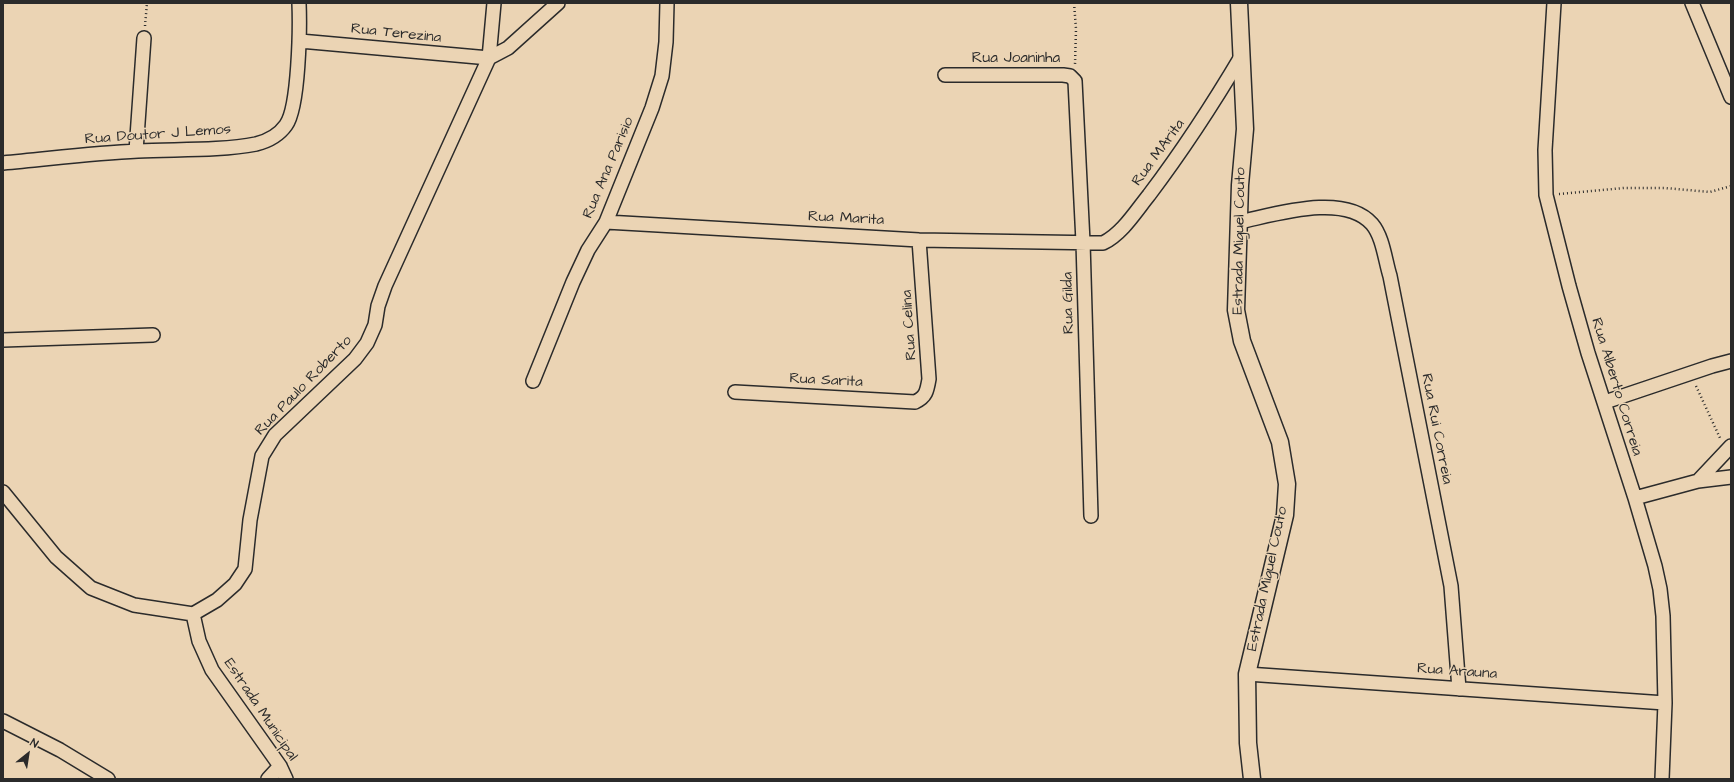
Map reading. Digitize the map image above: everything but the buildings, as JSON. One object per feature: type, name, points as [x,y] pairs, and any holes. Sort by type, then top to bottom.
[{"type":"street","name":"Rua Doutor J Lemos","points":[[3,163],[136,151],[234,147],[257,144],[277,136],[287,124],[293,104],[300,40],[299,3]]},
{"type":"street","name":"Rua Paulo Roberto","points":[[193,614],[217,600],[235,584],[245,569],[250,520],[262,456],[272,440],[355,359],[367,343],[375,325],[378,306],[385,286],[489,58],[494,3]]},
{"type":"street","points":[[489,58],[508,48],[558,3]]},
{"type":"street","name":"Rua Ana Parisio","points":[[533,381],[573,282],[588,250],[606,222],[652,108],[662,76],[666,42],[667,3]]},
{"type":"street","name":"Estrada Miguel Couto","points":[[1239,3],[1245,129],[1240,185],[1236,310],[1242,341],[1280,442],[1287,484],[1285,515],[1247,674],[1248,743],[1252,779]]},
{"type":"street","name":"Rua Alberto Correia","points":[[1554,3],[1545,150],[1546,195],[1569,286],[1636,498],[1660,589],[1665,703],[1662,779]]},
{"type":"street","points":[[1692,3],[1731,97]]},
{"type":"street","points":[[136,151],[144,38]]},
{"type":"street","name":"Rua Terezina","points":[[300,40],[468,58],[489,58]]},
{"type":"street","name":"Rua MArita","points":[[1083,242],[1103,243],[1111,240],[1123,227],[1176,159],[1217,98],[1242,55]]},
{"type":"street","name":"Rua Joaninha","points":[[944,75],[1063,75],[1070,76],[1075,86]]},
{"type":"street","name":"Rua Gilda","points":[[1075,86],[1076,132],[1083,242],[1091,516]]},
{"type":"street","name":"Rua Rui Correia","points":[[1239,222],[1289,211],[1330,208],[1345,209],[1359,215],[1372,224],[1378,233],[1390,276],[1451,586],[1459,688]]},
{"type":"street","name":"Rua Marita","points":[[606,222],[919,240],[1083,242]]},
{"type":"street","name":"Rua Celina","points":[[914,402],[922,398],[927,392],[929,379],[919,240]]},
{"type":"street","points":[[3,340],[153,335]]},
{"type":"street","points":[[1605,402],[1731,361]]},
{"type":"street","name":"Rua Sarita","points":[[735,392],[914,402]]},
{"type":"street","points":[[1698,481],[1729,448]]},
{"type":"street","points":[[1636,498],[1698,481],[1731,477]]},
{"type":"street","points":[[3,492],[56,557],[91,588],[134,605],[193,614]]},
{"type":"street","name":"Estrada Municipal","points":[[193,614],[199,641],[212,670],[280,766],[286,779]]},
{"type":"street","name":"Rua Arauna","points":[[1247,674],[1665,703]]},
{"type":"street","points":[[3,721],[60,750],[108,779]]},
{"type":"street","points":[[268,779],[280,766]]},
{"type":"path","points":[[144,38],[147,3]]},
{"type":"path","points":[[1074,3],[1076,29],[1075,86]]},
{"type":"path","points":[[1546,195],[1624,188],[1665,188],[1710,192],[1731,186]]},
{"type":"path","points":[[1690,374],[1729,448]]}]
